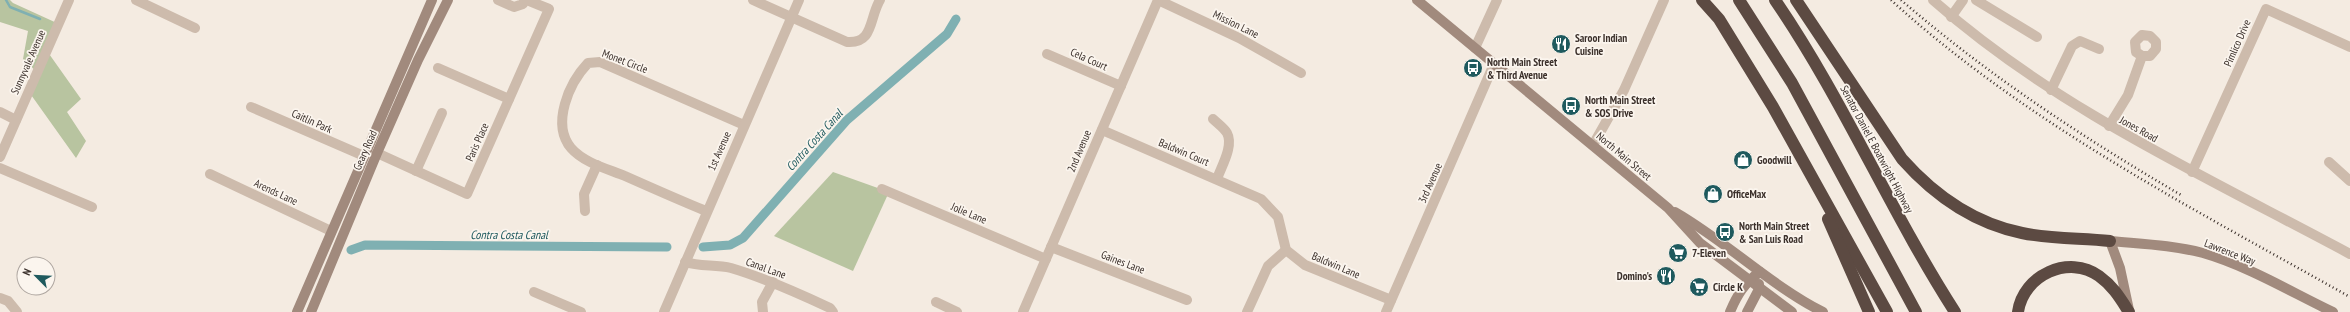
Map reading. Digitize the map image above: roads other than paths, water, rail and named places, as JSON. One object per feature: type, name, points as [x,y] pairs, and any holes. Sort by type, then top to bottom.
[{"type":"highway","points":[[1702,0],[1727,33],[1813,178],[1887,312]]},
{"type":"highway","points":[[1739,0],[1798,94],[1916,312]]},
{"type":"highway","name":"Senator Daniel E Boatwright Highway","points":[[1775,0],[1828,85],[1914,243],[1955,312]]},
{"type":"highway","points":[[1796,0],[1902,159],[1923,182],[1948,201],[1975,217],[2021,233],[2110,241]]},
{"type":"highway","points":[[1813,178],[1824,212],[1869,312]]},
{"type":"highway","points":[[2018,312],[2026,291],[2039,277],[2053,270],[2069,266],[2082,268],[2098,275],[2114,289],[2129,312]]},
{"type":"main road","name":"Geary Road","points":[[297,312],[432,0]]},
{"type":"main road","name":"North Main Street","points":[[1417,0],[1668,208],[1697,240],[1747,280],[1792,312]]},
{"type":"main road","name":"Geary Road","points":[[311,312],[377,153],[444,1]]},
{"type":"main road","name":"North Main Street","points":[[1668,208],[1705,229],[1760,272],[1823,312]]},
{"type":"main road","points":[[2110,241],[2120,268],[2129,312]]},
{"type":"main road","name":"Lawrence Way","points":[[2110,241],[2168,245],[2204,253],[2241,268],[2333,312]]},
{"type":"main road","points":[[1730,312],[1735,300],[1747,280],[1760,272]]},
{"type":"main road","points":[[1746,312],[1759,289],[1760,272]]},
{"type":"street","name":"Sunnyvale Avenue","points":[[0,157],[70,0]]},
{"type":"street","points":[[136,0],[196,28]]},
{"type":"street","points":[[498,0],[514,7],[523,4],[524,0]]},
{"type":"street","name":"Paris Place","points":[[377,153],[467,194],[549,9],[527,0]]},
{"type":"street","points":[[753,0],[847,42],[854,43],[866,37],[875,9],[880,0]]},
{"type":"street","name":"1st Avenue","points":[[664,312],[706,211],[799,0]]},
{"type":"street","name":"Mission Lane","points":[[1158,0],[1239,38],[1301,73]]},
{"type":"street","name":"2nd Avenue","points":[[1023,312],[1158,0]]},
{"type":"street","points":[[1475,48],[1497,0]]},
{"type":"street","points":[[1593,145],[1624,90],[1664,0]]},
{"type":"street","name":"Jones Road","points":[[1932,0],[1951,17],[2051,90],[2109,126],[2192,172],[2350,254]]},
{"type":"street","points":[[1951,17],[1963,0]]},
{"type":"street","points":[[1976,0],[2037,37]]},
{"type":"street","name":"Pimlico Drive","points":[[2192,172],[2266,9],[2350,47]]},
{"type":"street","points":[[2051,90],[2072,46],[2080,41],[2099,48]]},
{"type":"street","name":"Cela Court","points":[[1047,54],[1121,86]]},
{"type":"street","points":[[2109,126],[2128,95],[2142,56]]},
{"type":"street","name":"Monet Circle","points":[[706,211],[597,164],[572,149],[564,138],[561,125],[562,114],[580,71],[588,63],[594,61],[744,124]]},
{"type":"street","name":"3rd Avenue","points":[[1386,312],[1494,64]]},
{"type":"street","points":[[438,68],[510,99]]},
{"type":"street","name":"Caitlin Park","points":[[251,107],[364,156]]},
{"type":"street","points":[[0,112],[16,120]]},
{"type":"street","points":[[416,171],[442,113]]},
{"type":"street","name":"Baldwin Court","points":[[1102,130],[1217,179],[1228,148],[1228,139],[1226,132],[1213,119]]},
{"type":"street","points":[[2329,162],[2350,181]]},
{"type":"street","points":[[585,212],[584,194],[597,164]]},
{"type":"street","points":[[0,168],[92,207]]},
{"type":"street","name":"Arends Lane","points":[[210,174],[331,231]]},
{"type":"street","points":[[1217,179],[1261,199],[1278,217],[1286,250],[1268,266],[1247,312]]},
{"type":"street","name":"Jolie Lane","points":[[882,189],[1046,259]]},
{"type":"street","name":"Gaines Lane","points":[[1051,247],[1187,300]]},
{"type":"street","name":"Baldwin Lane","points":[[1286,250],[1305,265],[1391,300]]},
{"type":"street","name":"Canal Lane","points":[[686,262],[729,268],[773,282],[830,308],[833,312]]},
{"type":"street","points":[[763,312],[762,302],[773,282]]},
{"type":"street","points":[[534,292],[581,312]]},
{"type":"street","points":[[0,298],[8,301],[17,312]]},
{"type":"street","points":[[936,302],[957,312]]},
{"type":"waterway","points":[[6,0],[10,7],[40,19]]},
{"type":"waterway","name":"Contra Costa Canal","points":[[703,247],[730,245],[743,238],[847,120],[947,34],[956,19]]},
{"type":"waterway","name":"Contra Costa Canal","points":[[351,250],[365,245],[667,247]]},
{"type":"railway","points":[[1891,0],[1943,44],[1997,86],[2054,125],[2171,196],[2350,297]]},
{"type":"railway","points":[[1901,0],[1934,28],[2036,104],[2108,151],[2181,195]]},
{"type":"place","name":"Saroor Indian Cuisine","points":[[1561,44]]},
{"type":"place","name":"North Main Street & Third Avenue","points":[[1473,68]]},
{"type":"place","name":"North Main Street & SOS Drive","points":[[1571,106]]},
{"type":"place","name":"Goodwill","points":[[1743,160]]},
{"type":"place","name":"OfficeMax","points":[[1713,194]]},
{"type":"place","name":"North Main Street & San Luis Road","points":[[1725,232]]},
{"type":"place","name":"7-Eleven","points":[[1678,253]]},
{"type":"place","name":"Domino's","points":[[1666,276]]},
{"type":"place","name":"Circle K","points":[[1699,287]]}]
